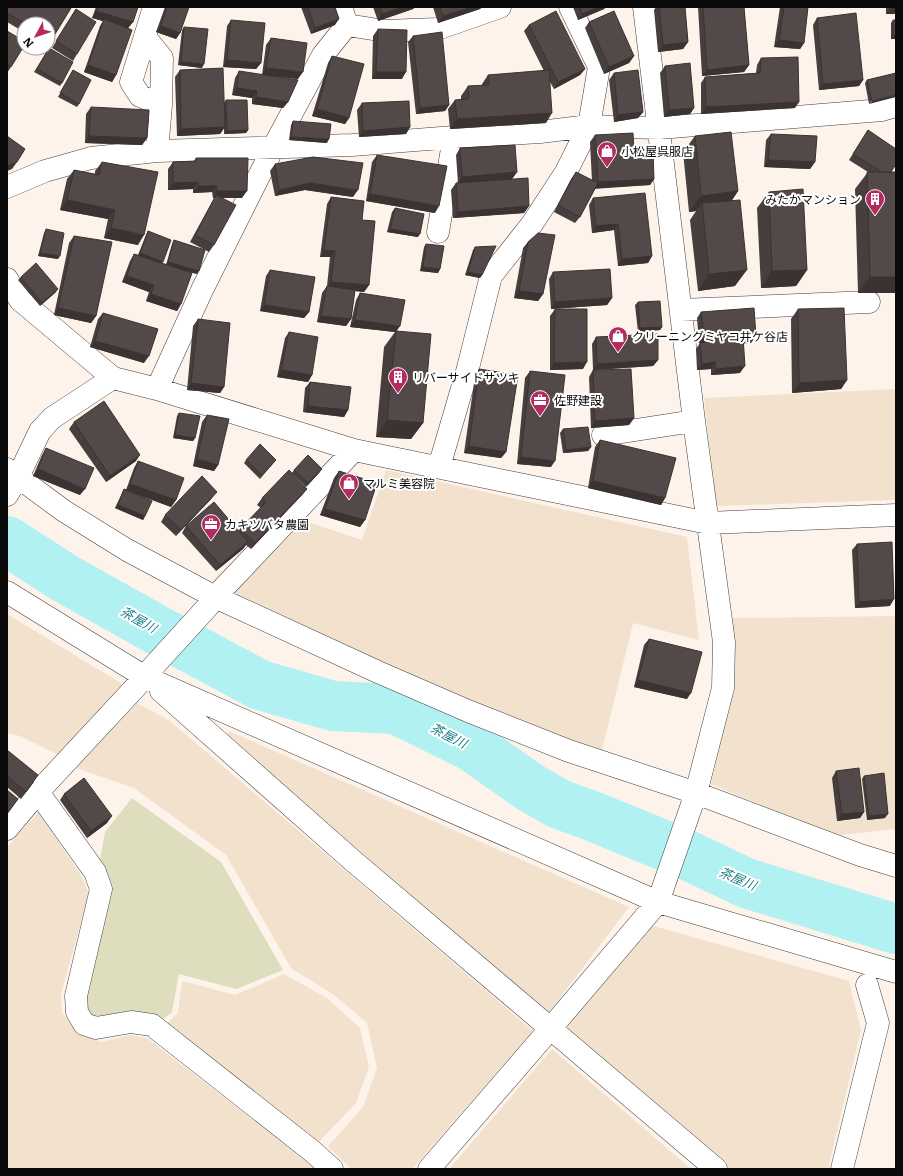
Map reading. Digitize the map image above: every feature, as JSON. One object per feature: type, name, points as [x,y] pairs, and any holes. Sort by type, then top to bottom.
[{"type":"street","points":[[154,7],[131,82],[140,96],[161,105]]},
{"type":"street","points":[[157,389],[202,290],[273,148],[344,16],[385,31],[437,29],[500,7]]},
{"type":"street","points":[[439,467],[468,368],[491,276],[532,224],[566,172],[589,126],[599,66],[570,7]]},
{"type":"street","points":[[429,1169],[550,1030],[658,902],[694,800],[723,688],[724,642],[694,421],[644,7]]},
{"type":"street","points":[[145,37],[162,58],[161,105],[157,151]]},
{"type":"street","points":[[7,187],[45,171],[91,158],[157,151],[352,145],[454,136],[540,132],[589,126],[659,128],[882,110],[896,106]]},
{"type":"street","points":[[438,232],[454,136]]},
{"type":"street","points":[[7,279],[20,300],[113,378],[157,389],[354,450],[708,523],[896,515]]},
{"type":"street","points":[[681,310],[869,302]]},
{"type":"street","points":[[113,378],[52,418],[40,431],[11,480],[213,600],[378,672],[468,711],[694,800],[860,856],[896,866]]},
{"type":"street","points":[[603,435],[694,421]]},
{"type":"street","points":[[7,829],[38,792],[213,600],[354,450]]},
{"type":"street","points":[[7,592],[148,673],[658,902],[896,972]]},
{"type":"street","points":[[148,673],[352,860],[550,1030],[716,1169]]},
{"type":"street","points":[[38,792],[95,872],[101,889],[76,996],[77,1012],[84,1024],[96,1028],[131,1022],[152,1025],[312,1151],[332,1169]]},
{"type":"street","points":[[842,1169],[878,1023],[867,985]]},
{"type":"shaded area","points":[[896,389],[896,500],[716,506],[704,398]]},
{"type":"shaded area","points":[[386,470],[687,537],[699,640],[633,623],[601,755],[500,716],[226,594],[299,519],[362,540]]},
{"type":"shaded area","points":[[7,614],[124,685],[59,755],[20,736],[7,733]]},
{"type":"shaded area","points":[[896,616],[896,829],[832,836],[711,784],[735,682],[732,618]]},
{"type":"shaded area","points":[[137,703],[170,721],[533,1031],[412,1169],[351,1169],[328,1146],[363,1107],[377,1068],[367,1023],[334,995],[291,968],[226,855],[134,788],[76,768]]},
{"type":"shaded area","points":[[229,731],[629,907],[546,1016],[224,740]]},
{"type":"shaded area","points":[[39,812],[82,877],[89,894],[61,994],[62,1012],[77,1033],[101,1042],[130,1035],[147,1038],[305,1160],[314,1169],[7,1169],[7,847]]},
{"type":"shaded area","points":[[650,925],[849,981],[861,1030],[828,1169],[730,1169],[564,1028]]},
{"type":"shaded area","points":[[284,974],[327,998],[360,1028],[369,1067],[356,1103],[318,1143],[166,1024],[178,1013],[182,981],[235,995]]},
{"type":"shaded area","points":[[552,1049],[691,1169],[449,1169]]},
{"type":"green space","points":[[132,798],[221,862],[283,970],[236,989],[179,974],[172,1012],[161,1021],[99,1022],[83,1010],[99,865],[105,832]]},
{"type":"building","points":[[7,7],[71,8],[56,32],[56,16],[16,16],[16,18],[7,13]]},
{"type":"building","points":[[98,7],[138,7],[133,22],[96,11]]},
{"type":"building","points":[[167,7],[189,7],[180,33],[161,26]]},
{"type":"building","points":[[308,7],[335,7],[339,19],[315,28]]},
{"type":"building","points":[[380,7],[404,7],[382,14]]},
{"type":"building","points":[[440,7],[472,7],[443,16]]},
{"type":"building","points":[[580,7],[599,7],[582,14]]},
{"type":"building","points":[[659,7],[685,7],[688,42],[663,45]]},
{"type":"building","points":[[703,7],[744,7],[749,65],[707,70]]},
{"type":"building","points":[[784,7],[808,7],[804,43],[779,40]]},
{"type":"building","points":[[76,9],[96,22],[77,54],[56,41]]},
{"type":"building","points":[[556,11],[585,69],[558,82],[529,25]]},
{"type":"building","points":[[614,11],[634,56],[609,67],[589,22]]},
{"type":"building","points":[[856,13],[863,80],[823,84],[817,18]]},
{"type":"building","points":[[104,19],[132,30],[116,75],[88,65]]},
{"type":"building","points":[[231,20],[265,23],[261,63],[227,60]]},
{"type":"building","points":[[893,20],[896,20],[896,36],[893,35]]},
{"type":"building","points":[[184,27],[208,29],[204,64],[181,62]]},
{"type":"building","points":[[378,29],[407,30],[406,72],[376,72]]},
{"type":"building","points":[[7,31],[16,36],[16,56],[18,56],[11,67],[7,64]]},
{"type":"building","points":[[442,32],[449,105],[420,108],[413,36]]},
{"type":"building","points":[[271,38],[307,43],[303,72],[266,68]]},
{"type":"building","points":[[56,52],[73,62],[62,83],[37,69],[44,56],[56,56]]},
{"type":"building","points":[[332,56],[364,64],[349,118],[317,109]]},
{"type":"building","points":[[798,57],[799,102],[706,107],[705,77],[760,73],[761,58]]},
{"type":"building","points":[[690,63],[694,108],[669,110],[665,66]]},
{"type":"building","points":[[223,68],[225,127],[181,129],[180,70]]},
{"type":"building","points":[[73,70],[91,80],[79,104],[60,93]]},
{"type":"building","points":[[549,70],[552,113],[457,119],[455,100],[469,99],[468,86],[489,85],[488,75]]},
{"type":"building","points":[[638,70],[643,112],[618,115],[614,73]]},
{"type":"building","points":[[239,71],[298,80],[288,102],[256,97],[257,91],[237,88]]},
{"type":"building","points":[[896,73],[896,95],[872,101],[867,80]]},
{"type":"building","points":[[226,100],[247,100],[248,130],[227,131]]},
{"type":"building","points":[[409,101],[410,127],[363,131],[362,103]]},
{"type":"building","points":[[91,107],[149,110],[147,138],[89,136]]},
{"type":"building","points":[[293,121],[331,124],[329,139],[291,137]]},
{"type":"building","points":[[868,130],[896,149],[896,164],[891,172],[882,172],[853,154]]},
{"type":"building","points":[[731,132],[738,191],[701,196],[695,136]]},
{"type":"building","points":[[633,133],[634,152],[653,151],[654,179],[598,182],[595,135]]},
{"type":"building","points":[[771,134],[817,136],[815,162],[768,160]]},
{"type":"building","points":[[7,136],[25,149],[17,162],[7,166]]},
{"type":"building","points":[[515,145],[517,172],[462,177],[460,148]]},
{"type":"building","points":[[377,155],[447,166],[439,206],[370,194]]},
{"type":"building","points":[[313,157],[363,163],[358,190],[310,183],[279,190],[275,164]]},
{"type":"building","points":[[196,158],[248,158],[247,191],[217,191],[217,186],[198,186],[198,182],[173,183],[173,162],[196,161]]},
{"type":"building","points":[[102,162],[158,172],[144,235],[111,228],[115,210],[67,200],[74,170],[99,175]]},
{"type":"building","points":[[576,172],[598,183],[580,217],[558,205]]},
{"type":"building","points":[[867,172],[896,172],[896,277],[870,277]]},
{"type":"building","points":[[528,178],[529,206],[458,212],[456,183]]},
{"type":"building","points":[[803,189],[807,270],[772,271],[769,192]]},
{"type":"building","points":[[645,193],[652,256],[622,259],[618,224],[596,226],[593,198]]},
{"type":"building","points":[[216,195],[236,205],[214,245],[195,235]]},
{"type":"building","points":[[331,197],[364,201],[362,220],[375,221],[369,285],[331,282],[335,251],[324,250]]},
{"type":"building","points":[[740,200],[747,270],[709,274],[702,203]]},
{"type":"building","points":[[395,208],[424,214],[420,234],[390,229]]},
{"type":"building","points":[[46,229],[64,233],[60,256],[40,253]]},
{"type":"building","points":[[148,231],[171,240],[163,262],[140,253]]},
{"type":"building","points":[[538,233],[555,235],[543,294],[519,291],[528,242]]},
{"type":"building","points":[[74,236],[112,242],[96,316],[58,308]]},
{"type":"building","points":[[174,240],[205,250],[199,271],[168,262]]},
{"type":"building","points":[[426,244],[444,246],[440,269],[423,267]]},
{"type":"building","points":[[496,246],[482,275],[468,272],[475,247]]},
{"type":"building","points":[[134,254],[192,273],[181,304],[151,294],[154,285],[127,276]]},
{"type":"building","points":[[36,263],[58,289],[42,303],[21,277]]},
{"type":"building","points":[[610,269],[612,298],[555,302],[553,272]]},
{"type":"building","points":[[270,270],[315,277],[309,312],[264,305]]},
{"type":"building","points":[[327,286],[355,290],[351,319],[321,316]]},
{"type":"building","points":[[360,293],[405,300],[400,326],[355,320]]},
{"type":"building","points":[[660,301],[662,327],[640,328],[638,302]]},
{"type":"building","points":[[754,308],[756,336],[743,337],[745,366],[716,369],[715,362],[702,364],[700,343],[715,341],[714,336],[704,337],[701,312]]},
{"type":"building","points":[[844,308],[847,380],[799,383],[798,309]]},
{"type":"building","points":[[555,309],[587,309],[587,362],[554,363]]},
{"type":"building","points":[[103,313],[158,329],[149,356],[95,341]]},
{"type":"building","points":[[198,319],[230,323],[224,387],[191,383]]},
{"type":"building","points":[[396,331],[431,334],[423,423],[387,420]]},
{"type":"building","points":[[289,332],[318,337],[312,375],[281,370]]},
{"type":"building","points":[[658,334],[658,360],[597,364],[596,337]]},
{"type":"building","points":[[479,369],[518,375],[506,452],[469,446]]},
{"type":"building","points":[[631,369],[634,418],[595,421],[593,370]]},
{"type":"building","points":[[530,371],[565,375],[555,461],[521,457]]},
{"type":"building","points":[[310,382],[351,387],[348,410],[308,406]]},
{"type":"building","points":[[104,401],[140,455],[110,476],[74,422]]},
{"type":"building","points":[[179,413],[200,416],[195,438],[175,435]]},
{"type":"building","points":[[207,415],[229,419],[218,465],[197,459]]},
{"type":"building","points":[[588,427],[591,447],[566,450],[563,429]]},
{"type":"building","points":[[600,440],[676,458],[665,498],[593,481]]},
{"type":"building","points":[[260,444],[276,460],[262,475],[246,460]]},
{"type":"building","points":[[46,448],[94,468],[85,489],[38,469]]},
{"type":"building","points":[[308,455],[322,469],[308,483],[294,470]]},
{"type":"building","points":[[138,461],[184,478],[176,500],[130,484]]},
{"type":"building","points":[[289,470],[307,489],[255,543],[240,529],[266,502],[262,498]]},
{"type":"building","points":[[339,471],[377,483],[365,520],[325,509]]},
{"type":"building","points":[[202,476],[217,492],[181,530],[165,515]]},
{"type":"building","points":[[124,489],[152,501],[145,516],[118,505]]},
{"type":"building","points":[[214,502],[248,542],[220,565],[186,526]]},
{"type":"building","points":[[892,542],[894,599],[859,602],[857,544]]},
{"type":"building","points":[[649,639],[702,652],[691,693],[638,680]]},
{"type":"building","points":[[7,750],[38,775],[26,792],[7,776]]},
{"type":"building","points":[[859,768],[864,812],[842,814],[836,771]]},
{"type":"building","points":[[884,773],[888,814],[869,816],[864,776]]},
{"type":"building","points":[[84,778],[112,816],[91,831],[64,794]]},
{"type":"building","points":[[7,790],[18,799],[7,814]]},
{"type":"waterway","name":"茶屋川","points":[[7,541],[66,579],[260,685],[333,706],[396,709],[471,746],[531,788],[559,804],[685,854],[746,883],[896,929]]},
{"type":"place","name":"小松屋呉服店","points":[[607,168]]},
{"type":"place","name":"みたかマンション","points":[[875,216]]},
{"type":"place","name":"クリーニングミヤコ井ケ谷店","points":[[618,353]]},
{"type":"place","name":"リバーサイドサツキ","points":[[398,394]]},
{"type":"place","name":"佐野建設","points":[[540,417]]},
{"type":"place","name":"マルミ美容院","points":[[349,500]]},
{"type":"place","name":"カキツバタ農園","points":[[211,541]]}]
